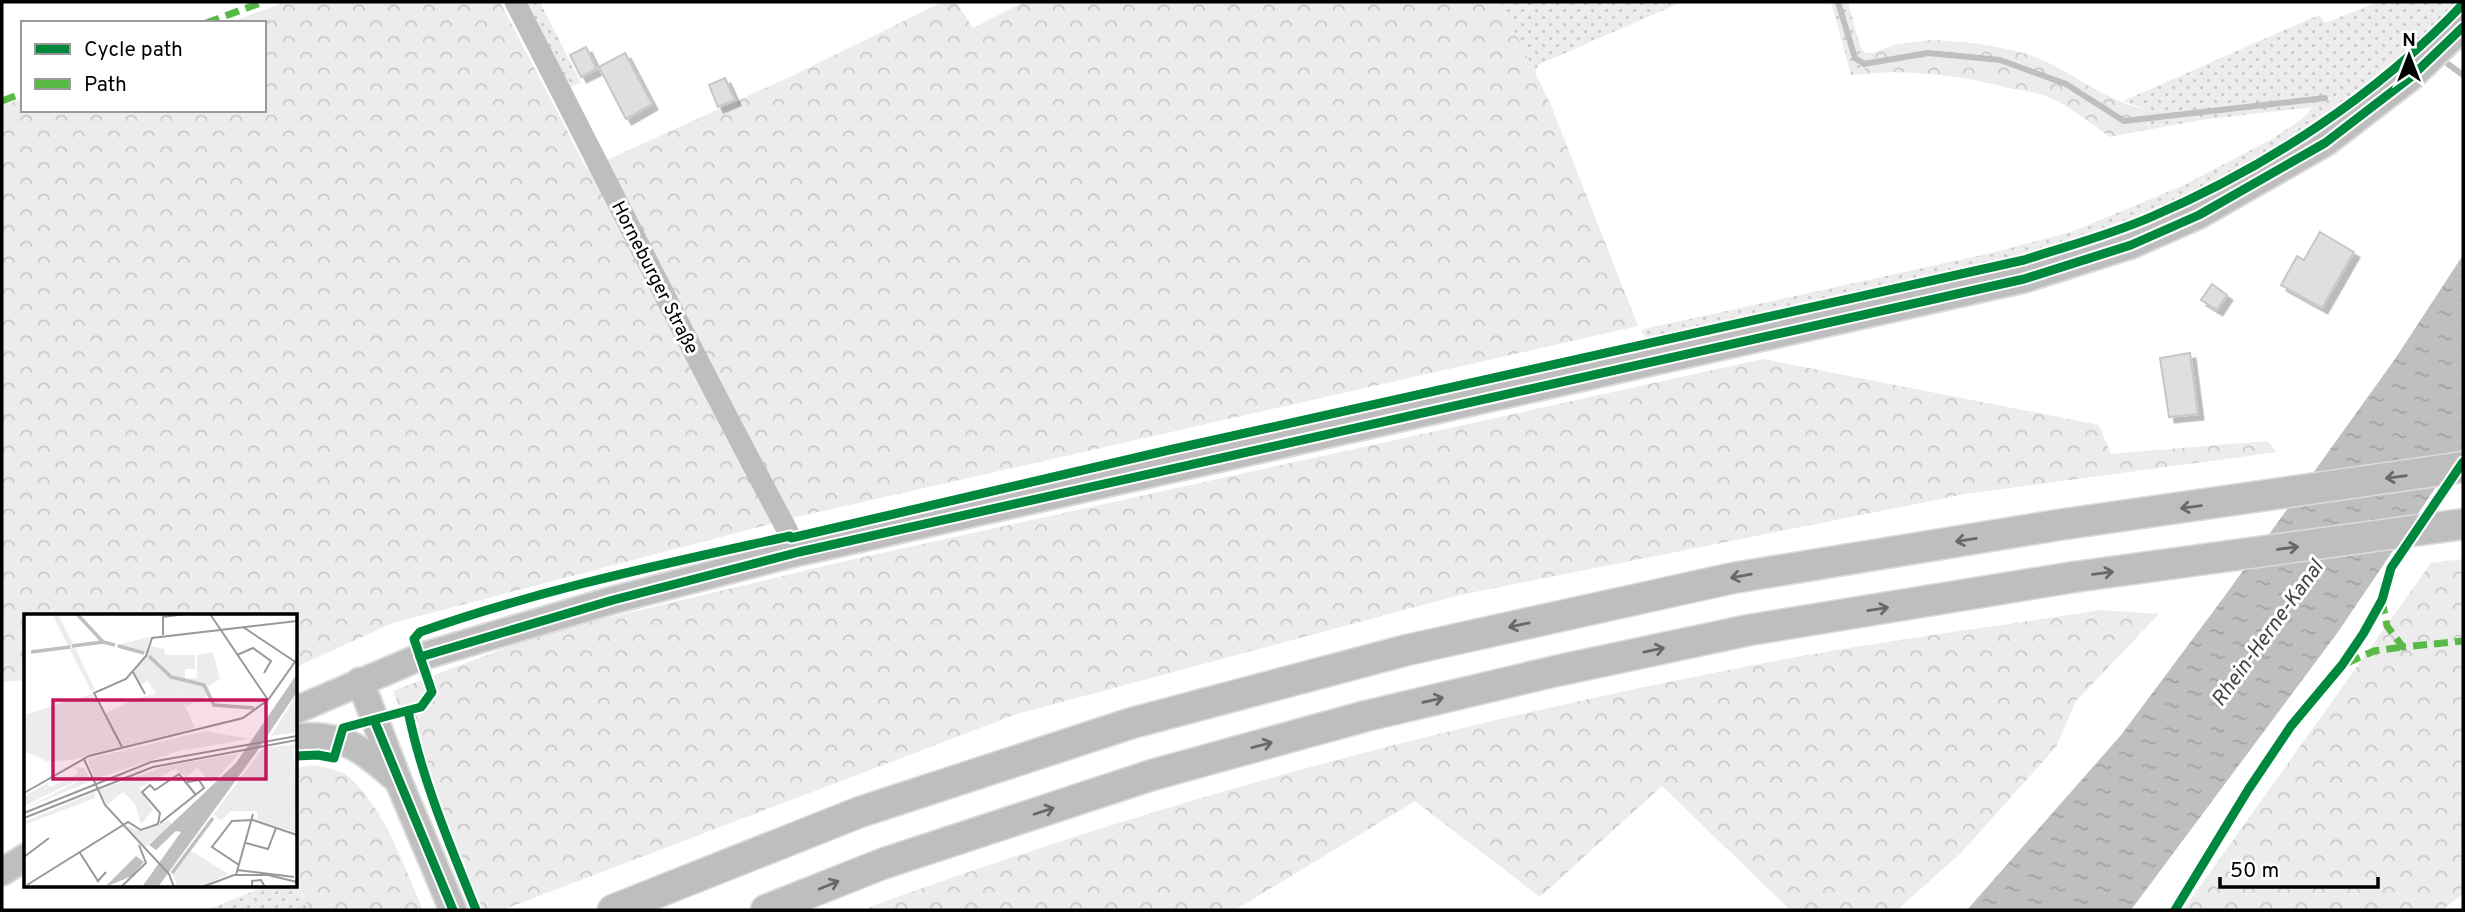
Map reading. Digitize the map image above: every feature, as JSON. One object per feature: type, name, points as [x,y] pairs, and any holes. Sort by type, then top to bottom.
[{"type":"highway","points":[[613,910],[860,813],[1119,727],[1407,650],[1734,578],[2058,525],[2463,467]]},
{"type":"highway","points":[[766,910],[882,864],[1152,775],[1366,716],[1556,671],[1749,630],[2074,577],[2463,524]]},
{"type":"main road","points":[[298,709],[420,657],[613,600],[799,552],[2024,279],[2131,245],[2199,215],[2325,143],[2411,77],[2463,27]]},
{"type":"main road","points":[[360,681],[453,910]]},
{"type":"main road","points":[[298,737],[322,737],[363,750],[398,780]]},
{"type":"main road","points":[[2,872],[24,858]]},
{"type":"street","name":"Horneburger Straße","points":[[514,2],[799,552]]},
{"type":"green space","points":[[285,2],[500,2],[587,169],[794,75],[942,2],[956,2],[973,28],[1024,2],[1500,2],[1550,103],[1638,326],[801,516],[393,623],[298,666],[298,614],[24,614],[24,680],[2,682],[2,106],[21,99],[21,112],[266,112],[266,21],[233,21]]},
{"type":"green space","points":[[526,2],[540,2],[581,83],[570,87],[567,84]]},
{"type":"green space","points":[[1500,2],[1682,2],[1538,65],[1535,73]]},
{"type":"green space","points":[[1831,2],[1848,2],[1860,46],[1865,53],[1864,74],[1851,75]]},
{"type":"green space","points":[[2378,2],[2454,2],[2452,10],[2387,71],[2315,123],[2260,157],[2160,208],[2123,223],[2008,259],[1657,338],[1647,339],[1641,331],[1991,253],[2071,232],[2182,186],[2272,139],[2302,119],[2313,107],[2201,120],[2147,130],[2149,122],[2145,109],[2123,101],[2319,15],[2325,23]]},
{"type":"green space","points":[[1930,40],[1990,46],[2035,57],[2107,95],[2145,109],[2149,116],[2147,130],[2110,137],[2071,109],[2046,96],[1973,80],[1919,73],[1864,74],[1865,53],[1873,53],[1897,44]]},
{"type":"green space","points":[[1763,359],[2099,425],[2111,454],[2267,441],[2277,452],[1966,494],[1460,595],[1017,714],[502,910],[479,910],[393,691],[544,633],[841,562]]},
{"type":"green space","points":[[2463,559],[2463,894],[2442,910],[2183,910],[2431,563]]},
{"type":"green space","points":[[2101,610],[2159,614],[2076,701],[2056,747],[1961,853],[1897,910],[1790,910],[1662,786],[1540,897],[1415,801],[1235,910],[862,910],[976,869],[1207,796],[1441,733],[1677,680],[1796,657]]},
{"type":"green space","points":[[313,765],[334,770],[345,774],[358,786],[391,837],[423,910],[308,910],[298,880],[298,768]]},
{"type":"green space","points":[[298,882],[308,910],[207,910],[261,888],[298,888]]},
{"type":"water","name":"Rhein-Herne-Kanal","points":[[2463,255],[2463,447],[2338,632],[2131,910],[1967,910],[2121,735],[2395,359]]},
{"type":"building","points":[[586,47],[597,69],[581,77],[570,55]]},
{"type":"building","points":[[625,53],[652,104],[626,119],[599,67]]},
{"type":"building","points":[[725,78],[735,100],[718,107],[709,85]]},
{"type":"building","points":[[2320,232],[2354,252],[2322,308],[2281,285],[2297,256],[2304,260]]},
{"type":"building","points":[[2212,284],[2227,295],[2217,310],[2201,300]]},
{"type":"building","points":[[2190,353],[2198,414],[2169,417],[2160,358]]},
{"type":"waterway","points":[[1838,2],[1855,58],[1864,64],[1928,53],[2000,60],[2066,84],[2124,121],[2325,98]]},
{"type":"waterway","points":[[2448,64],[2463,75]]},
{"type":"marked path","points":[[211,21],[263,2]]},
{"type":"marked path","points":[[2,101],[21,94]]},
{"type":"marked path","points":[[2382,600],[2387,626],[2403,647],[2463,641]]},
{"type":"marked path","points":[[2347,663],[2374,651],[2403,647]]},
{"type":"cycle path","points":[[791,538],[1169,450],[2024,260],[2088,240],[2194,198],[2278,152],[2318,126],[2394,69],[2463,4]]},
{"type":"cycle path","points":[[420,657],[613,600],[799,552],[2024,279],[2131,245],[2199,215],[2325,143],[2411,77],[2463,27]]},
{"type":"cycle path","points":[[2175,910],[2248,790],[2291,726],[2342,665],[2363,634],[2382,600],[2391,568],[2463,462]]},
{"type":"cycle path","points":[[298,756],[334,758],[343,728],[421,707],[432,692],[414,639],[420,632],[557,590],[790,536]]},
{"type":"cycle path","points":[[408,711],[429,787],[476,910]]},
{"type":"cycle path","points":[[374,720],[453,910]]}]
